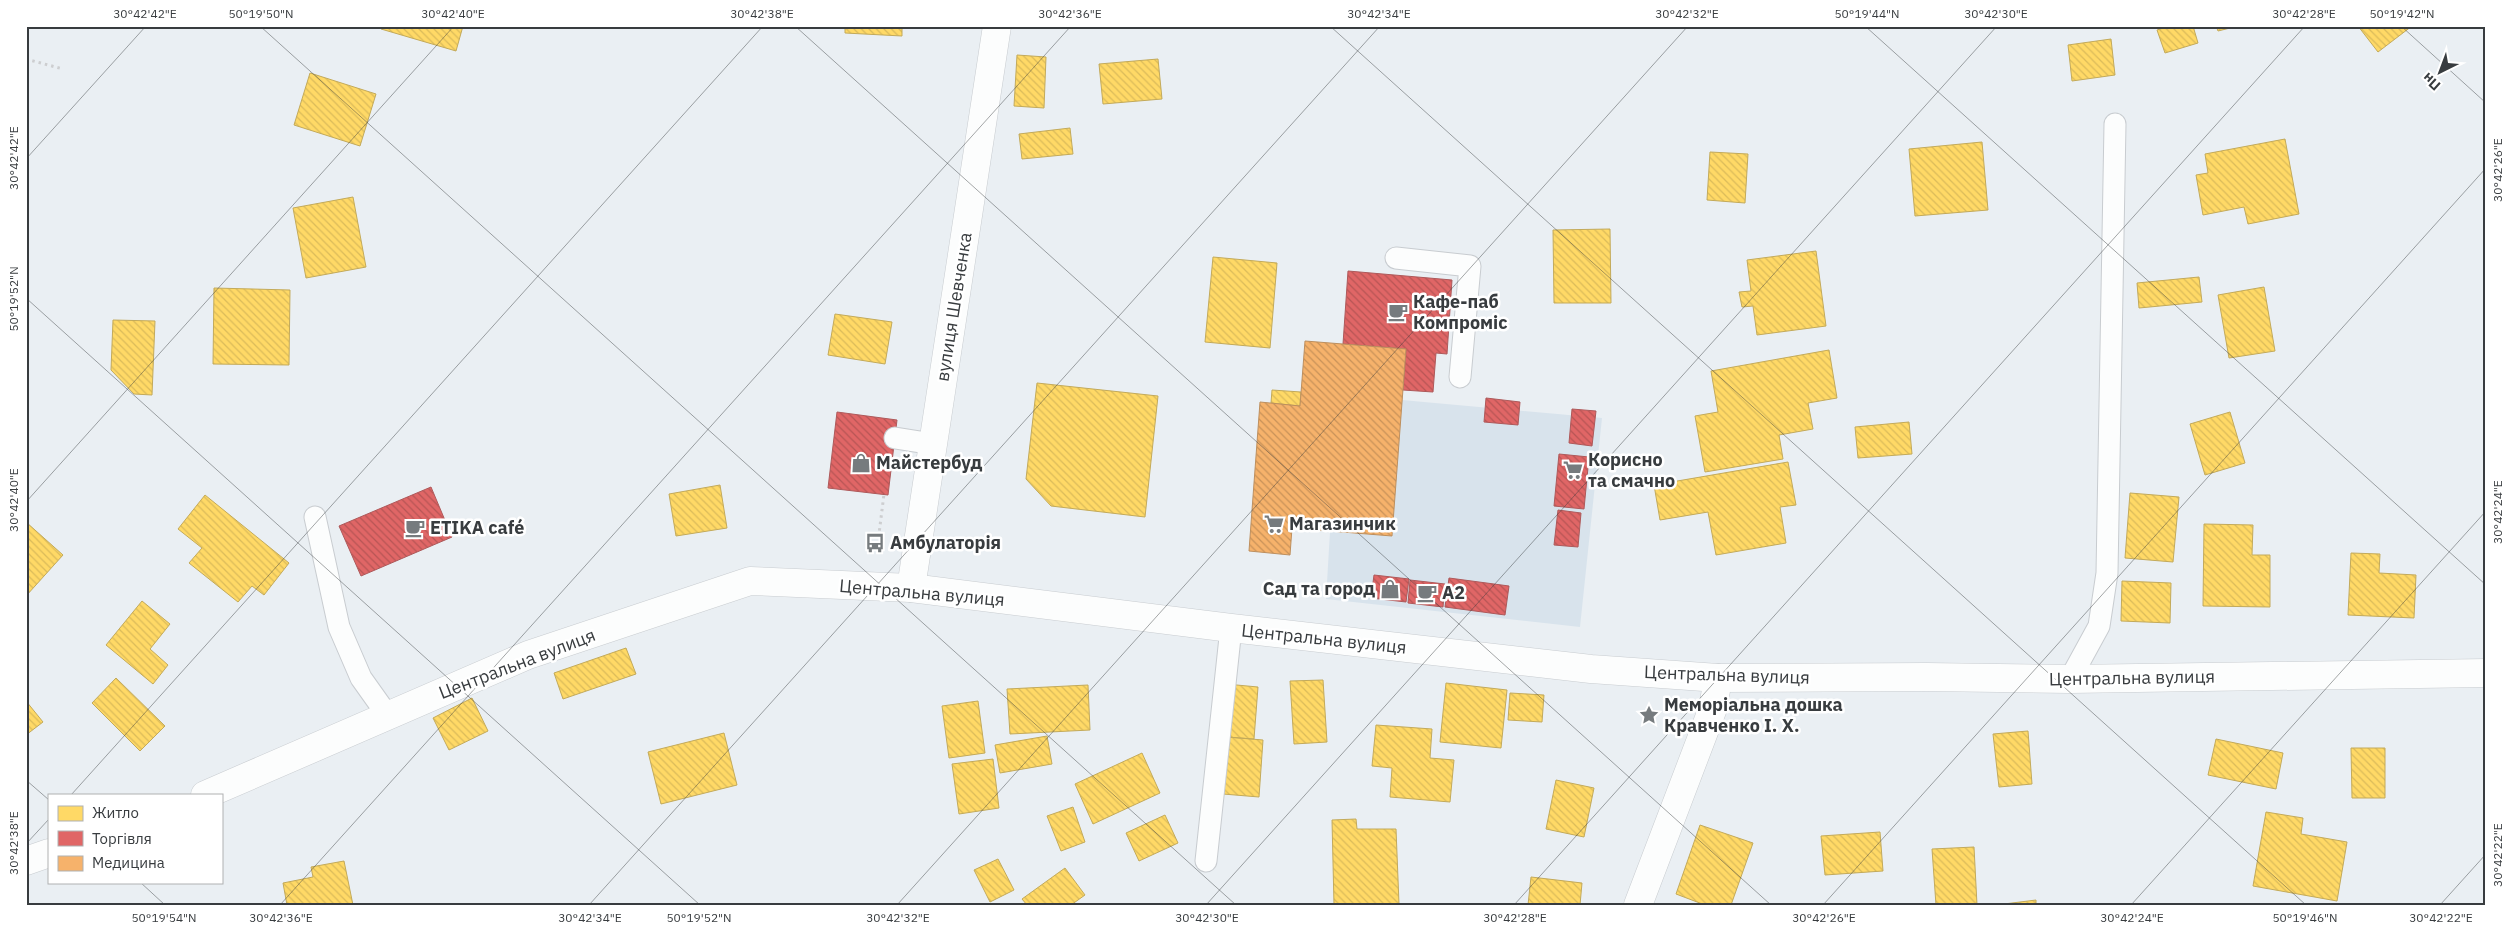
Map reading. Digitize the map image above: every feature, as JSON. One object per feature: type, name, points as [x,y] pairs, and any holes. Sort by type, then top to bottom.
[{"type":"street","name":"вулиця Шевченка","points":[[911,588],[997,26]]},
{"type":"street","name":"Центральна вулиця","points":[[207,794],[528,655],[750,581],[911,588],[1230,628],[1581,668],[1718,678],[1927,677],[2070,679],[2486,673]]},
{"type":"street","points":[[1638,905],[1713,708],[1718,678]]},
{"type":"street","points":[[26,861],[48,853]]},
{"type":"lane","points":[[2070,679],[2099,626],[2107,573],[2115,124]]},
{"type":"lane","points":[[1396,258],[1470,266],[1460,377]]},
{"type":"lane","points":[[895,438],[933,444]]},
{"type":"lane","points":[[314,516],[339,627],[360,678],[388,716]]},
{"type":"lane","points":[[1206,861],[1230,628]]},
{"type":"path","points":[[26,59],[63,69]]},
{"type":"path","points":[[877,550],[884,494]]},
{"type":"shaded area","points":[[1402,400],[1602,418],[1580,627],[1326,599],[1330,532],[1392,536]]},
{"type":"building: Житло","points":[[382,26],[463,26],[456,51],[381,29]]},
{"type":"building: Житло","points":[[845,26],[902,26],[902,36],[845,33]]},
{"type":"building: Житло","points":[[2170,26],[2193,26],[2198,43],[2165,53],[2157,30]]},
{"type":"building: Житло","points":[[2216,26],[2238,26],[2218,31]]},
{"type":"building: Житло","points":[[2358,26],[2412,26],[2378,52]]},
{"type":"building: Житло","points":[[2111,39],[2115,75],[2072,81],[2068,45]]},
{"type":"building: Житло","points":[[1017,55],[1046,57],[1044,108],[1014,106]]},
{"type":"building: Житло","points":[[1158,59],[1162,99],[1103,104],[1099,64]]},
{"type":"building: Житло","points":[[310,73],[376,94],[360,146],[294,125]]},
{"type":"building: Житло","points":[[1070,128],[1073,154],[1022,159],[1019,134]]},
{"type":"building: Житло","points":[[2285,139],[2299,214],[2248,224],[2244,207],[2203,215],[2196,175],[2208,173],[2205,154]]},
{"type":"building: Житло","points":[[1982,142],[1988,210],[1915,216],[1909,149]]},
{"type":"building: Житло","points":[[1710,152],[1748,154],[1745,203],[1707,200]]},
{"type":"building: Житло","points":[[353,197],[366,267],[306,278],[293,208]]},
{"type":"building: Житло","points":[[1610,229],[1611,303],[1554,303],[1553,230]]},
{"type":"building: Житло","points":[[1816,251],[1826,326],[1757,335],[1753,306],[1742,307],[1739,292],[1751,291],[1747,260]]},
{"type":"building: Житло","points":[[1213,257],[1277,263],[1270,348],[1205,342]]},
{"type":"building: Житло","points":[[2199,277],[2202,302],[2139,308],[2137,283]]},
{"type":"building: Житло","points":[[2264,287],[2275,351],[2229,358],[2218,295]]},
{"type":"building: Житло","points":[[214,288],[290,290],[289,365],[213,364]]},
{"type":"building: Житло","points":[[835,314],[892,322],[885,364],[828,355]]},
{"type":"building: Житло","points":[[113,320],[155,321],[152,395],[134,394],[111,370]]},
{"type":"building: Житло","points":[[1829,350],[1837,398],[1808,403],[1813,429],[1779,435],[1783,459],[1705,472],[1695,416],[1718,412],[1711,371]]},
{"type":"building: Житло","points":[[1037,383],[1158,396],[1145,517],[1051,506],[1026,479]]},
{"type":"building: Житло","points":[[1272,390],[1301,392],[1300,406],[1271,403]]},
{"type":"building: Житло","points":[[2230,412],[2245,463],[2205,475],[2190,424]]},
{"type":"building: Житло","points":[[1909,422],[1912,454],[1858,458],[1855,427]]},
{"type":"building: Житло","points":[[1788,462],[1796,505],[1780,507],[1786,543],[1716,555],[1708,512],[1660,520],[1654,485]]},
{"type":"building: Житло","points":[[720,485],[727,528],[676,536],[669,494]]},
{"type":"building: Житло","points":[[2130,493],[2179,497],[2173,562],[2125,558]]},
{"type":"building: Житло","points":[[205,495],[289,563],[264,595],[252,586],[238,602],[189,563],[202,548],[178,529]]},
{"type":"building: Житло","points":[[26,522],[63,555],[26,596]]},
{"type":"building: Житло","points":[[2204,524],[2253,525],[2252,555],[2270,555],[2270,607],[2203,606]]},
{"type":"building: Житло","points":[[2351,553],[2380,554],[2379,573],[2416,575],[2414,618],[2348,615]]},
{"type":"building: Житло","points":[[2122,581],[2171,583],[2170,623],[2121,621]]},
{"type":"building: Житло","points":[[142,601],[170,624],[150,649],[168,665],[153,684],[106,645]]},
{"type":"building: Житло","points":[[626,648],[636,674],[563,699],[554,673]]},
{"type":"building: Житло","points":[[116,678],[165,726],[140,751],[92,703]]},
{"type":"building: Житло","points":[[1323,680],[1327,742],[1294,744],[1290,681]]},
{"type":"building: Житло","points":[[1446,683],[1507,690],[1501,748],[1440,742]]},
{"type":"building: Житло","points":[[1226,684],[1258,687],[1254,739],[1227,737]]},
{"type":"building: Житло","points":[[1088,685],[1090,730],[1010,734],[1007,689]]},
{"type":"building: Житло","points":[[1510,693],[1544,695],[1542,722],[1508,720]]},
{"type":"building: Житло","points":[[472,698],[488,731],[449,750],[433,718]]},
{"type":"building: Житло","points":[[26,701],[43,722],[26,735]]},
{"type":"building: Житло","points":[[978,701],[985,753],[949,758],[942,706]]},
{"type":"building: Житло","points":[[1376,725],[1432,729],[1430,758],[1454,760],[1450,802],[1390,797],[1392,768],[1372,766]]},
{"type":"building: Житло","points":[[2028,731],[2032,784],[1999,787],[1993,734]]},
{"type":"building: Житло","points":[[724,733],[737,785],[661,804],[648,752]]},
{"type":"building: Житло","points":[[1047,736],[1052,764],[1000,773],[995,745]]},
{"type":"building: Житло","points":[[1227,737],[1263,740],[1259,797],[1223,794]]},
{"type":"building: Житло","points":[[2216,739],[2283,753],[2276,789],[2208,775]]},
{"type":"building: Житло","points":[[2351,748],[2385,748],[2385,798],[2352,798]]},
{"type":"building: Житло","points":[[1142,753],[1160,793],[1093,824],[1075,784]]},
{"type":"building: Житло","points":[[993,759],[999,808],[959,814],[952,764]]},
{"type":"building: Житло","points":[[1556,780],[1594,788],[1584,837],[1546,829]]},
{"type":"building: Житло","points":[[1073,807],[1085,842],[1061,851],[1047,816]]},
{"type":"building: Житло","points":[[2266,812],[2303,818],[2301,834],[2347,842],[2337,901],[2253,886]]},
{"type":"building: Житло","points":[[1165,815],[1178,843],[1139,861],[1126,833]]},
{"type":"building: Житло","points":[[1356,819],[1357,829],[1396,829],[1399,904],[1334,905],[1332,820]]},
{"type":"building: Житло","points":[[1700,825],[1753,843],[1731,905],[1705,905],[1676,894]]},
{"type":"building: Житло","points":[[1880,832],[1883,871],[1825,875],[1821,836]]},
{"type":"building: Житло","points":[[1974,847],[1977,905],[1936,905],[1932,849]]},
{"type":"building: Житло","points":[[998,859],[1014,890],[990,902],[974,870]]},
{"type":"building: Житло","points":[[344,861],[353,905],[287,905],[283,883],[313,877],[311,867]]},
{"type":"building: Житло","points":[[1065,868],[1085,895],[1071,905],[1027,905],[1022,899]]},
{"type":"building: Житло","points":[[1531,877],[1582,883],[1580,905],[1528,905]]},
{"type":"building: Житло","points":[[2036,900],[2036,905],[2004,905],[2004,904]]},
{"type":"building: Торгівля","name":"Кафе-паб Компроміс","points":[[1348,271],[1452,280],[1447,354],[1436,353],[1433,392],[1403,390],[1406,349],[1343,344]]},
{"type":"building: Торгівля","points":[[1486,398],[1520,402],[1518,425],[1484,422]]},
{"type":"building: Торгівля","points":[[1572,409],[1596,411],[1592,446],[1569,443]]},
{"type":"building: Торгівля","name":"Майстербуд","points":[[837,412],[897,420],[888,495],[828,488]]},
{"type":"building: Торгівля","name":"Корисно та смачно","points":[[1559,454],[1589,457],[1584,509],[1554,506]]},
{"type":"building: Торгівля","points":[[431,487],[452,537],[361,576],[339,526]]},
{"type":"building: Торгівля","points":[[1558,510],[1581,513],[1578,547],[1554,545]]},
{"type":"building: Торгівля","name":"Сад та город","points":[[1374,575],[1409,579],[1406,602],[1371,598]]},
{"type":"building: Торгівля","points":[[1449,578],[1509,586],[1505,615],[1445,607]]},
{"type":"building: Торгівля","name":"А2","points":[[1410,580],[1445,584],[1443,607],[1408,603]]},
{"type":"building: Медицина","points":[[1305,341],[1406,349],[1392,536],[1292,528],[1290,555],[1249,551],[1260,402],[1300,406]]},
{"type":"place","name":"Кафе-паб Компроміс","points":[[1398,312]]},
{"type":"place","name":"Майстербуд","points":[[861,463]]},
{"type":"place","name":"Корисно та смачно","points":[[1573,470]]},
{"type":"place","name":"Магазинчик","points":[[1274,524]]},
{"type":"place","name":"ETIKA café","points":[[415,528]]},
{"type":"place","name":"Амбулаторія","points":[[875,543]]},
{"type":"place","name":"Сад та город","points":[[1390,589]]},
{"type":"place","name":"А2","points":[[1427,593]]},
{"type":"place","name":"Меморіальна дошка Кравченко І. Х.","points":[[1649,715]]}]
